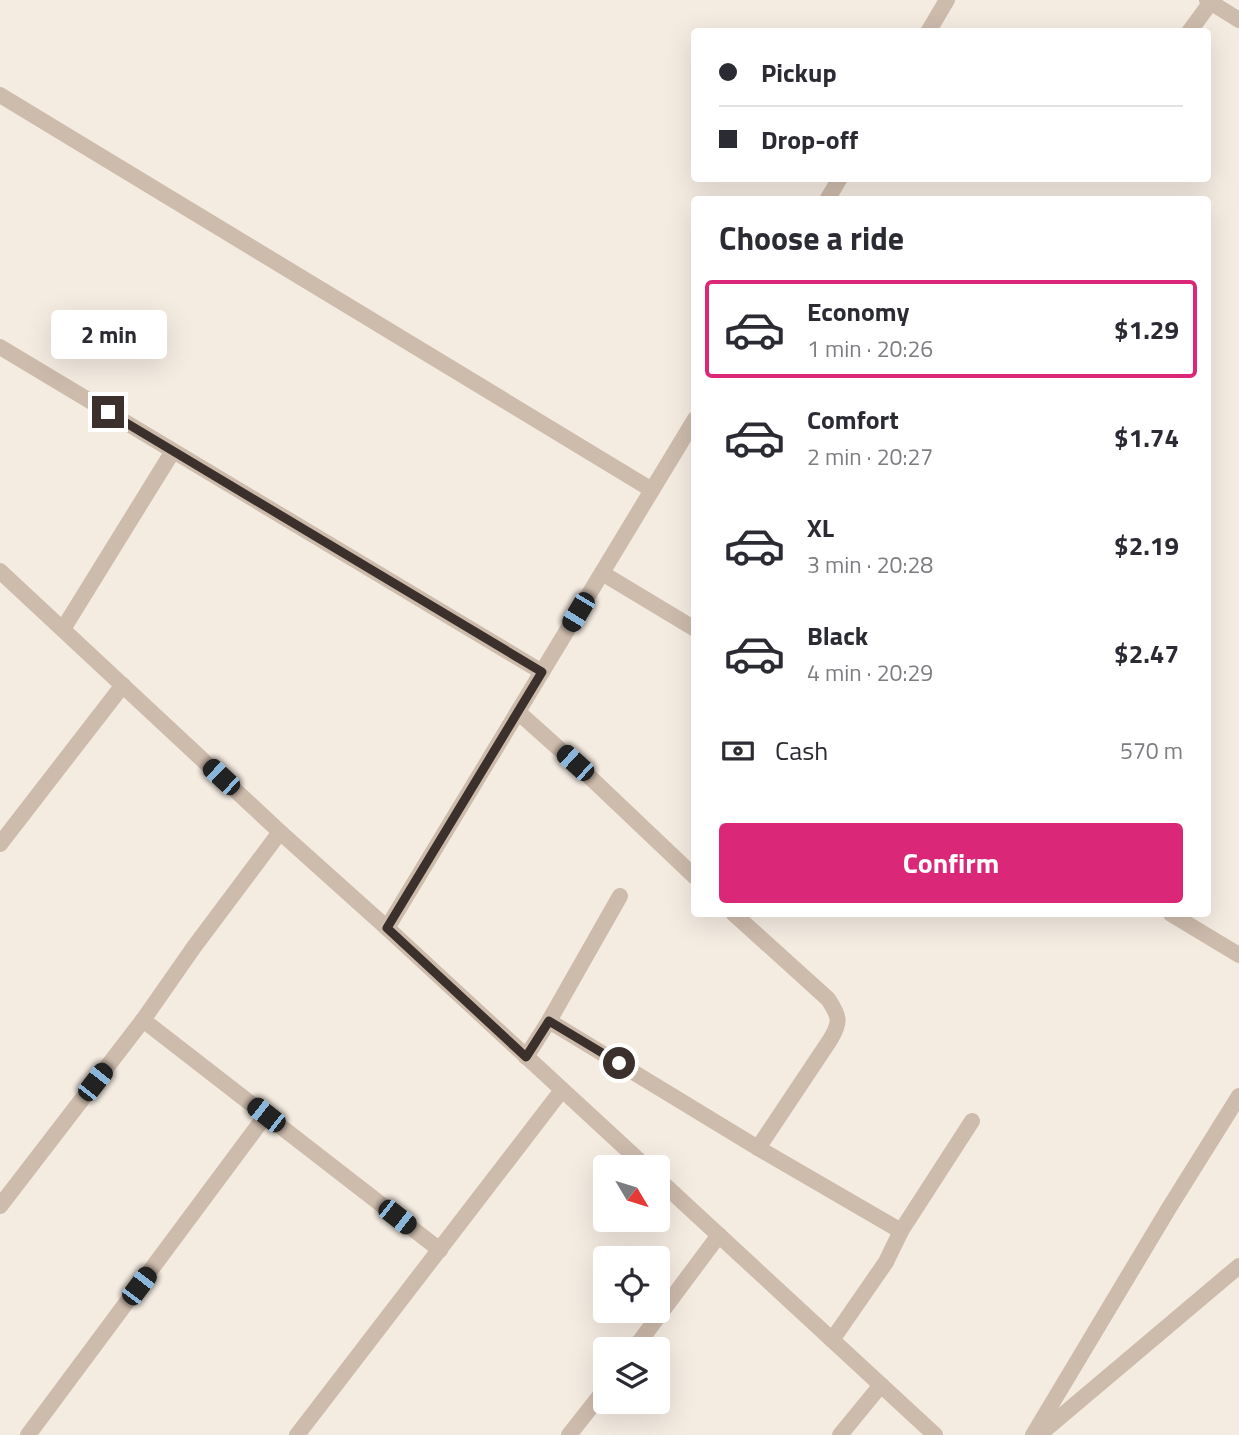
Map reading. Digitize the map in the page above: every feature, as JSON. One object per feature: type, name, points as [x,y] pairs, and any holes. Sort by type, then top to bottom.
[{"type":"street","points":[[930,28],[947,0]]},
{"type":"street","points":[[1192,28],[1209,1],[1239,20]]},
{"type":"street","points":[[0,95],[652,490]]},
{"type":"street","points":[[0,347],[542,672]]},
{"type":"street","points":[[387,928],[691,426]]},
{"type":"street","points":[[62,629],[173,451]]},
{"type":"street","points":[[0,571],[633,1155]]},
{"type":"street","points":[[602,573],[691,627]]},
{"type":"street","points":[[0,844],[123,685]]},
{"type":"street","points":[[518,712],[691,873]]},
{"type":"street","points":[[0,1206],[143,1020],[280,832]]},
{"type":"street","points":[[526,1057],[620,895]]},
{"type":"street","points":[[737,917],[828,999],[836,1011],[838,1021],[830,1040],[758,1148]]},
{"type":"street","points":[[1176,917],[1239,954]]},
{"type":"street","points":[[143,1020],[440,1250]]},
{"type":"street","points":[[549,1021],[901,1231]]},
{"type":"street","points":[[297,1435],[562,1090]]},
{"type":"street","points":[[1033,1435],[1239,1096]]},
{"type":"street","points":[[27,1435],[266,1115]]},
{"type":"street","points":[[832,1340],[886,1262],[901,1231],[972,1121]]},
{"type":"street","points":[[670,1190],[935,1435]]},
{"type":"street","points":[[643,1337],[719,1235]]},
{"type":"street","points":[[1039,1435],[1238,1271]]},
{"type":"street","points":[[840,1435],[881,1384]]},
{"type":"street","points":[[569,1435],[593,1405]]},
{"type":"route","points":[[108,412],[542,672],[387,928],[526,1057],[549,1021],[619,1063]]}]
